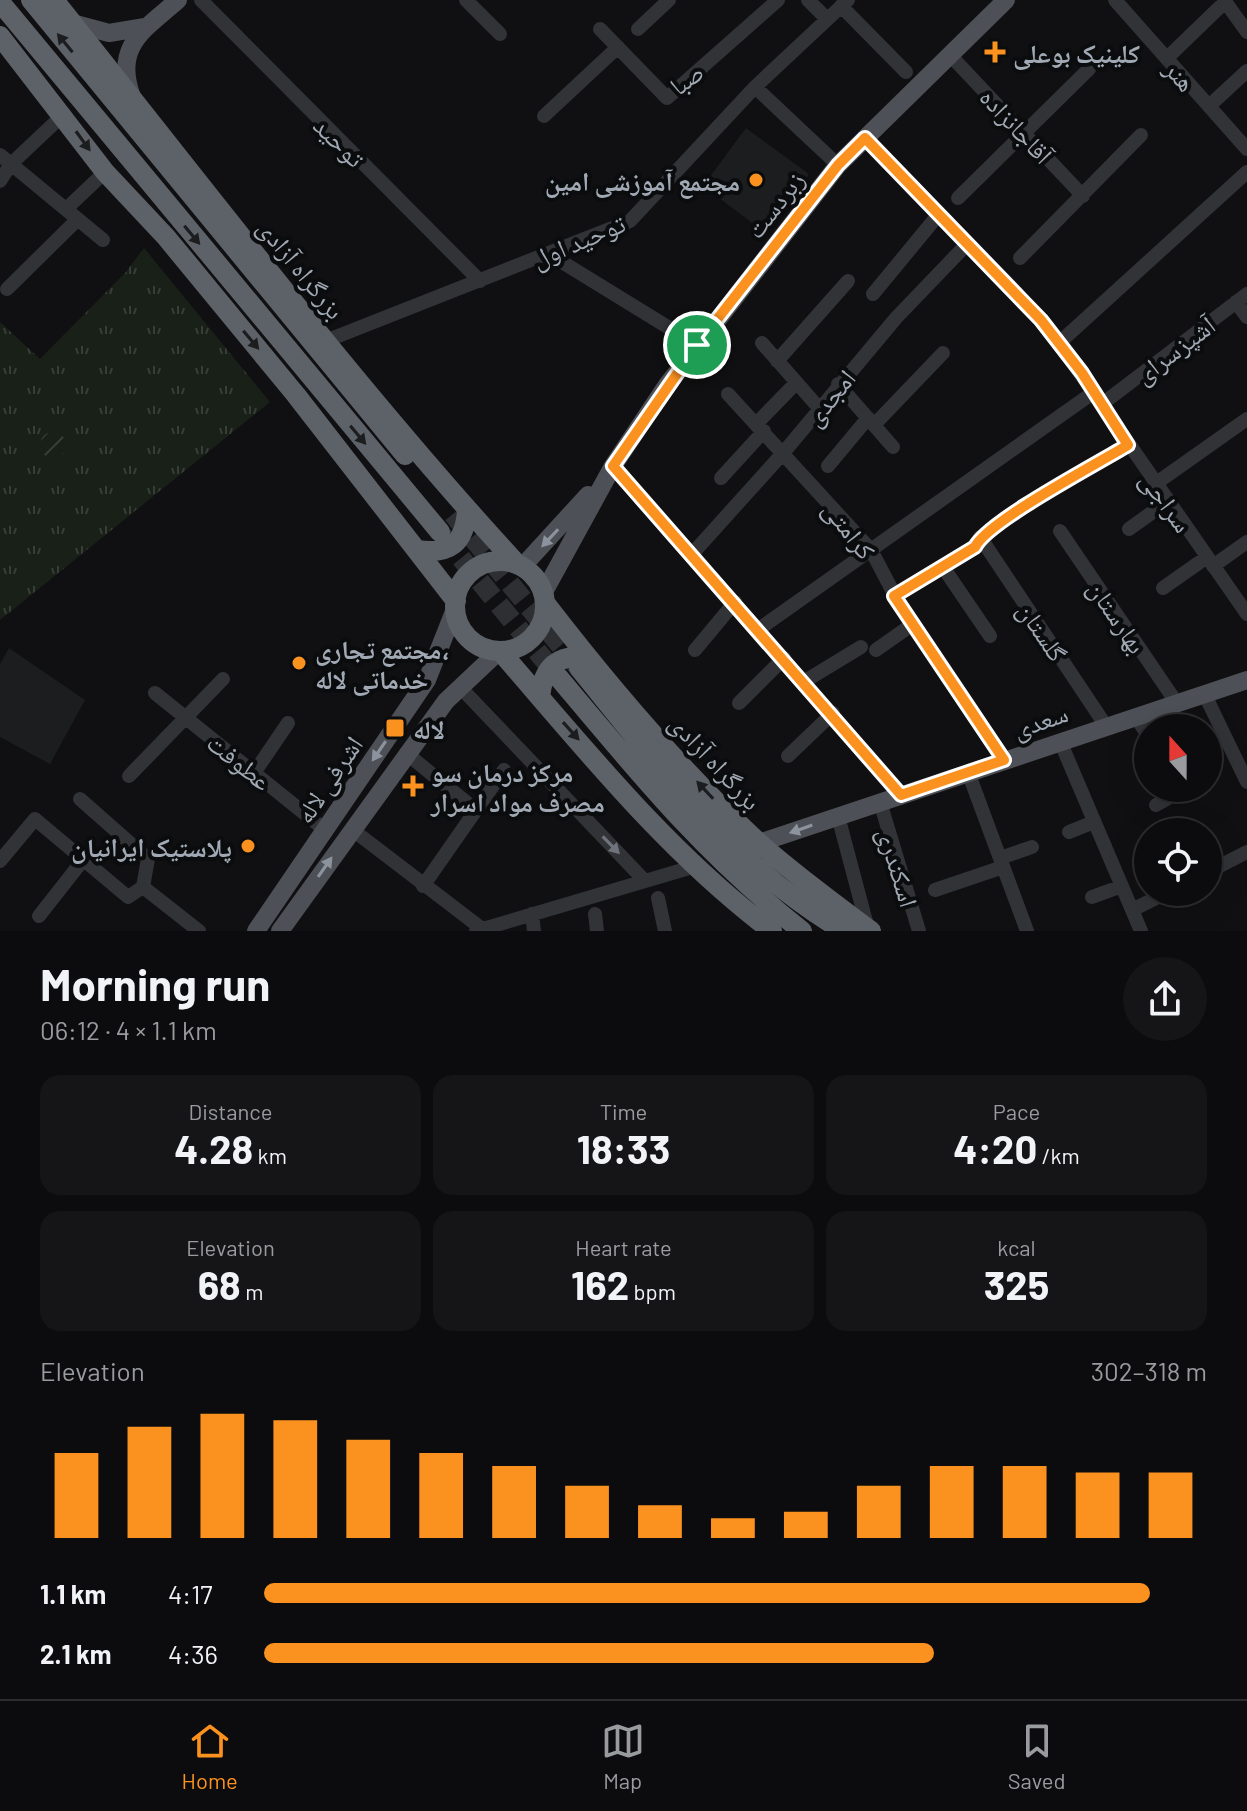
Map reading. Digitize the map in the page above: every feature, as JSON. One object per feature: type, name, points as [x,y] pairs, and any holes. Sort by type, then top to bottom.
[{"type":"highway","name":"بزرگراه آزادی","points":[[31,0],[175,179],[460,512],[520,565]]},
{"type":"highway","name":"بزرگراه آزادی","points":[[54,0],[328,340],[460,512]]},
{"type":"highway","points":[[0,2],[440,532]]},
{"type":"highway","points":[[0,36],[112,178],[166,237],[417,550],[455,605],[463,632],[473,642],[500,651],[515,649],[538,631],[545,598],[520,565],[502,560],[475,569],[464,578],[455,605]]},
{"type":"highway","points":[[166,142],[175,179],[203,188]]},
{"type":"highway","points":[[112,178],[155,191]]},
{"type":"highway","points":[[155,191],[166,237]]},
{"type":"highway","points":[[417,550],[436,553],[453,546],[466,530],[460,512]]},
{"type":"highway","name":"بزرگراه آزادی","points":[[545,598],[583,663],[684,798],[724,839],[820,917],[844,931]]},
{"type":"highway","points":[[500,651],[696,866],[772,931]]},
{"type":"highway","points":[[540,697],[542,679],[552,664],[570,655],[583,663]]},
{"type":"highway","name":"بزرگراه آزادی","points":[[583,663],[759,843],[870,930]]},
{"type":"highway","points":[[559,678],[670,811],[718,861],[802,931]]},
{"type":"main road","points":[[133,99],[126,75],[126,56],[145,27],[178,0]]},
{"type":"main road","name":"زبردست","points":[[545,598],[613,466],[697,345],[838,165],[1006,0]]},
{"type":"main road","points":[[72,23],[109,33],[145,27]]},
{"type":"main road","name":"زبردست","points":[[520,565],[613,466]]},
{"type":"main road","name":"اشرفی لاله","points":[[256,931],[427,680],[455,605]]},
{"type":"main road","name":"اشرفی لاله","points":[[280,931],[446,701],[500,651]]},
{"type":"main road","name":"سعدی","points":[[1141,714],[1247,680]]},
{"type":"main road","name":"سعدی","points":[[759,843],[1134,716]]},
{"type":"street","name":"توحید","points":[[201,0],[480,281]]},
{"type":"street","points":[[466,0],[500,34]]},
{"type":"street","points":[[638,29],[669,0]]},
{"type":"street","name":"صبا","points":[[600,29],[667,98],[778,0]]},
{"type":"street","points":[[808,0],[827,19]]},
{"type":"street","points":[[1167,58],[1224,1],[1247,30]]},
{"type":"street","name":"توحید اول","points":[[328,340],[630,221],[755,87],[844,3]]},
{"type":"street","points":[[844,3],[906,72]]},
{"type":"street","name":"هنر","points":[[1123,3],[1247,149]]},
{"type":"street","points":[[544,116],[618,47]]},
{"type":"street","name":"آقاجانزاده","points":[[950,55],[1083,196]]},
{"type":"street","points":[[958,198],[1089,69]]},
{"type":"street","points":[[1209,106],[1247,71]]},
{"type":"street","points":[[755,87],[838,165]]},
{"type":"street","points":[[0,181],[5,160],[64,114]]},
{"type":"street","points":[[1020,258],[1141,135]]},
{"type":"street","name":"سراجی","points":[[865,138],[968,243],[1059,343],[1247,614]]},
{"type":"street","points":[[5,160],[103,240]]},
{"type":"street","points":[[1059,343],[1247,172]]},
{"type":"street","points":[[7,289],[72,214],[112,178]]},
{"type":"street","points":[[873,294],[939,214]]},
{"type":"street","name":"امجدی","points":[[693,553],[784,452],[838,384],[968,243]]},
{"type":"street","points":[[549,254],[697,345]]},
{"type":"street","points":[[777,361],[848,281]]},
{"type":"street","points":[[1242,298],[1247,317]]},
{"type":"street","name":"آشپزسرای","points":[[759,629],[1242,298]]},
{"type":"street","points":[[762,343],[819,408]]},
{"type":"street","points":[[828,466],[943,353]]},
{"type":"street","points":[[721,478],[796,383]]},
{"type":"street","points":[[838,384],[893,447]]},
{"type":"street","name":"کرامتی","points":[[728,394],[871,550],[894,596],[1004,760]]},
{"type":"street","points":[[1155,484],[1247,419]]},
{"type":"street","points":[[894,596],[975,547],[980,537],[1128,445]]},
{"type":"street","points":[[613,466],[693,553],[901,795]]},
{"type":"street","points":[[1129,529],[1168,501]]},
{"type":"street","name":"بهارستان","points":[[1060,531],[1176,702]]},
{"type":"street","name":"گلستان","points":[[980,537],[1106,726]]},
{"type":"street","points":[[1163,588],[1247,542]]},
{"type":"street","points":[[943,567],[990,636]]},
{"type":"street","points":[[695,650],[735,602]]},
{"type":"street","points":[[805,681],[913,624]]},
{"type":"street","points":[[739,703],[784,658]]},
{"type":"street","points":[[129,776],[223,679]]},
{"type":"street","points":[[461,688],[645,881]]},
{"type":"street","name":"عطوفت","points":[[155,693],[325,830]]},
{"type":"street","points":[[1204,693],[1247,782]]},
{"type":"street","points":[[788,756],[833,713]]},
{"type":"street","points":[[254,773],[288,723]]},
{"type":"street","points":[[1060,741],[1141,931]]},
{"type":"street","points":[[406,753],[472,807]]},
{"type":"street","points":[[423,886],[504,770]]},
{"type":"street","points":[[968,772],[1027,931]]},
{"type":"street","points":[[0,861],[35,819],[128,897],[143,887],[148,859],[80,799]]},
{"type":"street","name":"اسکندری","points":[[880,802],[919,931]]},
{"type":"street","points":[[1156,805],[1161,802]]},
{"type":"street","points":[[838,816],[870,930]]},
{"type":"street","points":[[1069,832],[1094,822]]},
{"type":"street","points":[[362,837],[482,930],[696,866]]},
{"type":"street","points":[[935,890],[1032,847]]},
{"type":"street","points":[[1222,865],[1247,852]]},
{"type":"street","points":[[39,916],[83,860]]},
{"type":"street","points":[[1092,897],[1122,886]]},
{"type":"street","points":[[143,887],[199,931]]},
{"type":"street","points":[[658,898],[665,931]]},
{"type":"street","points":[[1132,910],[1140,906]]},
{"type":"street","points":[[532,914],[534,931]]},
{"type":"street","points":[[595,914],[597,931]]},
{"type":"shaded area","name":"مجتمع آموزشی امین","points":[[746,128],[809,174],[767,234],[703,186]]},
{"type":"shaded area","points":[[9,648],[85,700],[50,764],[0,737],[0,664]]},
{"type":"green space","points":[[144,248],[270,402],[0,620],[0,322],[40,359],[125,273]]},
{"type":"green space","points":[[53,432],[62,436],[66,445],[62,454],[53,458],[44,454],[40,445],[44,436]]},
{"type":"tunnel","points":[[453,514],[579,668]]},
{"type":"tunnel","points":[[442,535],[559,678]]},
{"type":"place","name":"کلینیک بوعلی","points":[[995,52]]},
{"type":"place","name":"مجتمع آموزشی امین","points":[[756,180]]},
{"type":"place","name":"مجتمع تجاری، خدماتی لاله","points":[[299,663]]},
{"type":"place","name":"لاله","points":[[395,728]]},
{"type":"place","name":"مرکز درمان سو مصرف مواد اسرار","points":[[413,786]]},
{"type":"place","name":"پلاستیک ایرانیان","points":[[248,846]]},
{"type":"route","points":[[865,138],[1016,292],[1082,373],[1128,445],[1003,521],[980,537],[975,547],[894,596],[1004,760],[901,795],[693,553],[613,466],[697,345],[838,165],[865,138]]}]
